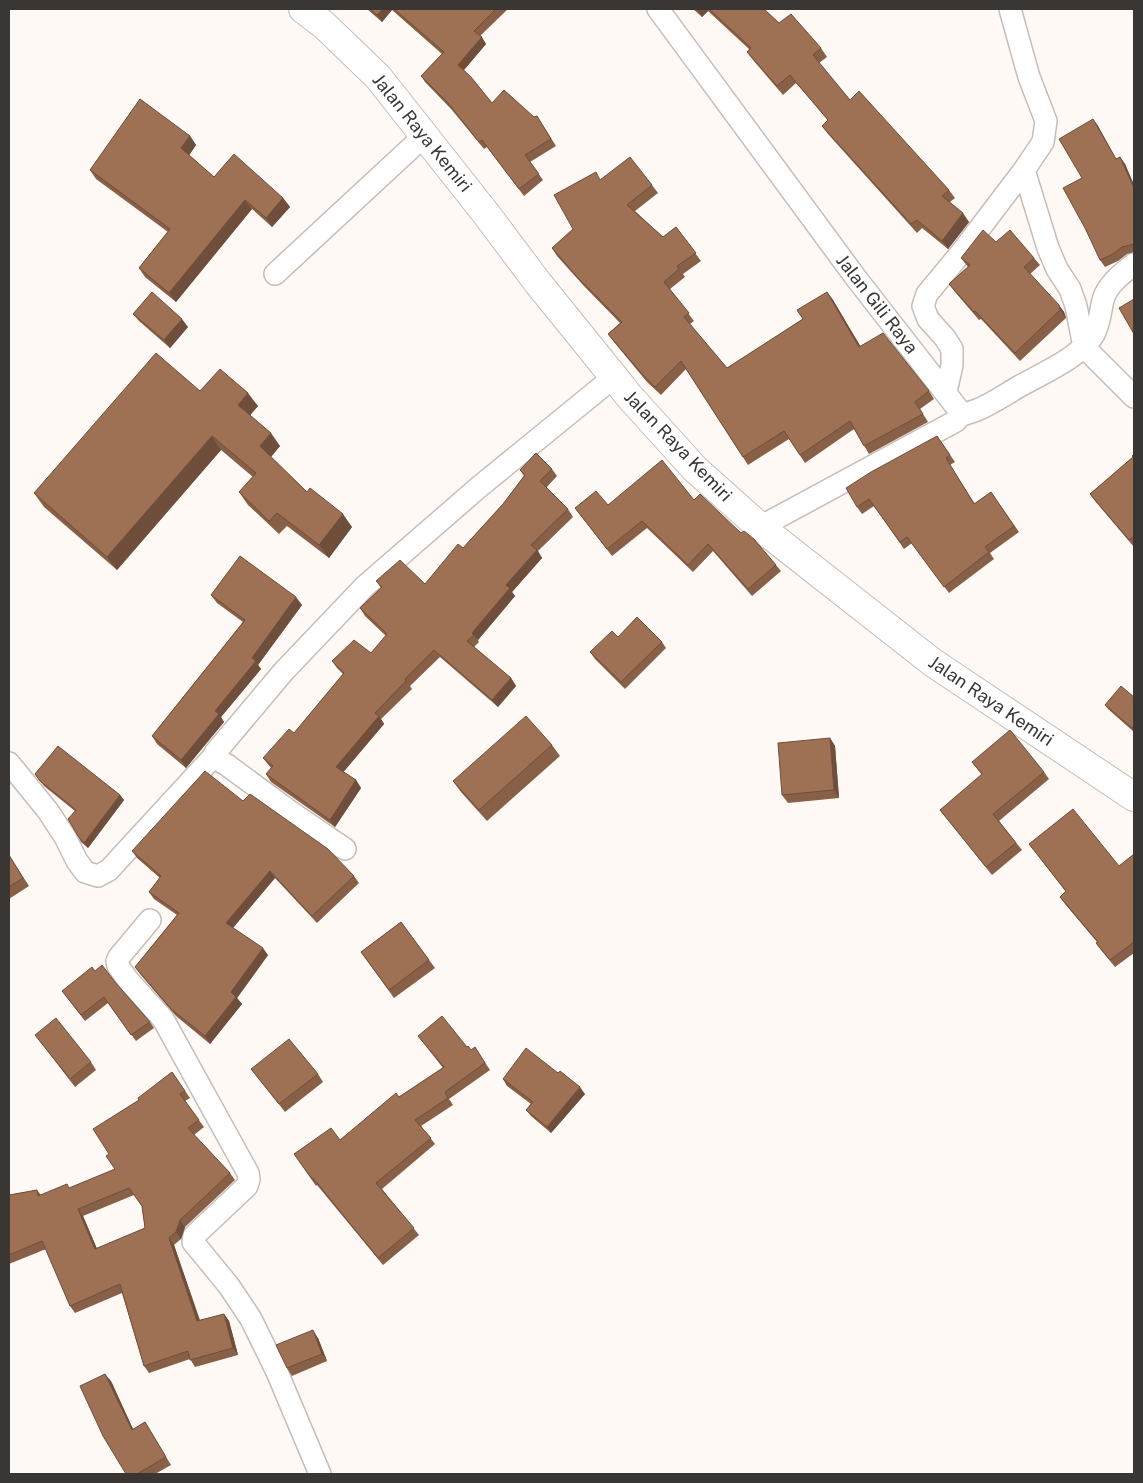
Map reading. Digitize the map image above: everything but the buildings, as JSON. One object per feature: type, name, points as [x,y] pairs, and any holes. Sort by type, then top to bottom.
[{"type":"street","name":"Jalan Raya Kemiri","points":[[303,9],[324,25],[378,77],[614,377],[695,469],[760,527],[932,662],[1134,797]]},
{"type":"street","name":"Jalan Gili Raya","points":[[658,9],[856,278],[946,392],[958,409],[959,416]]},
{"type":"street","points":[[946,392],[952,365],[952,349],[928,319],[923,306],[927,294],[961,253],[1043,142],[1046,121],[1028,77],[1010,9]]},
{"type":"street","points":[[275,274],[425,135]]},
{"type":"street","points":[[1024,170],[1048,248],[1057,269],[1070,289],[1076,306],[1084,347],[1134,398]]},
{"type":"street","points":[[760,527],[956,421],[959,416],[978,410],[1069,358],[1084,347],[1094,334],[1101,318],[1104,297],[1110,286],[1134,264]]},
{"type":"street","points":[[9,763],[48,811],[65,836],[77,861],[85,872],[98,876],[109,870],[213,757],[284,671],[365,586],[479,487],[614,377]]},
{"type":"street","points":[[213,757],[227,765],[345,850]]},
{"type":"street","points":[[150,920],[119,957],[117,961],[118,966],[163,1019],[248,1173],[249,1179],[247,1186],[194,1236],[193,1242],[229,1286],[251,1319],[277,1372],[320,1474]]}]
